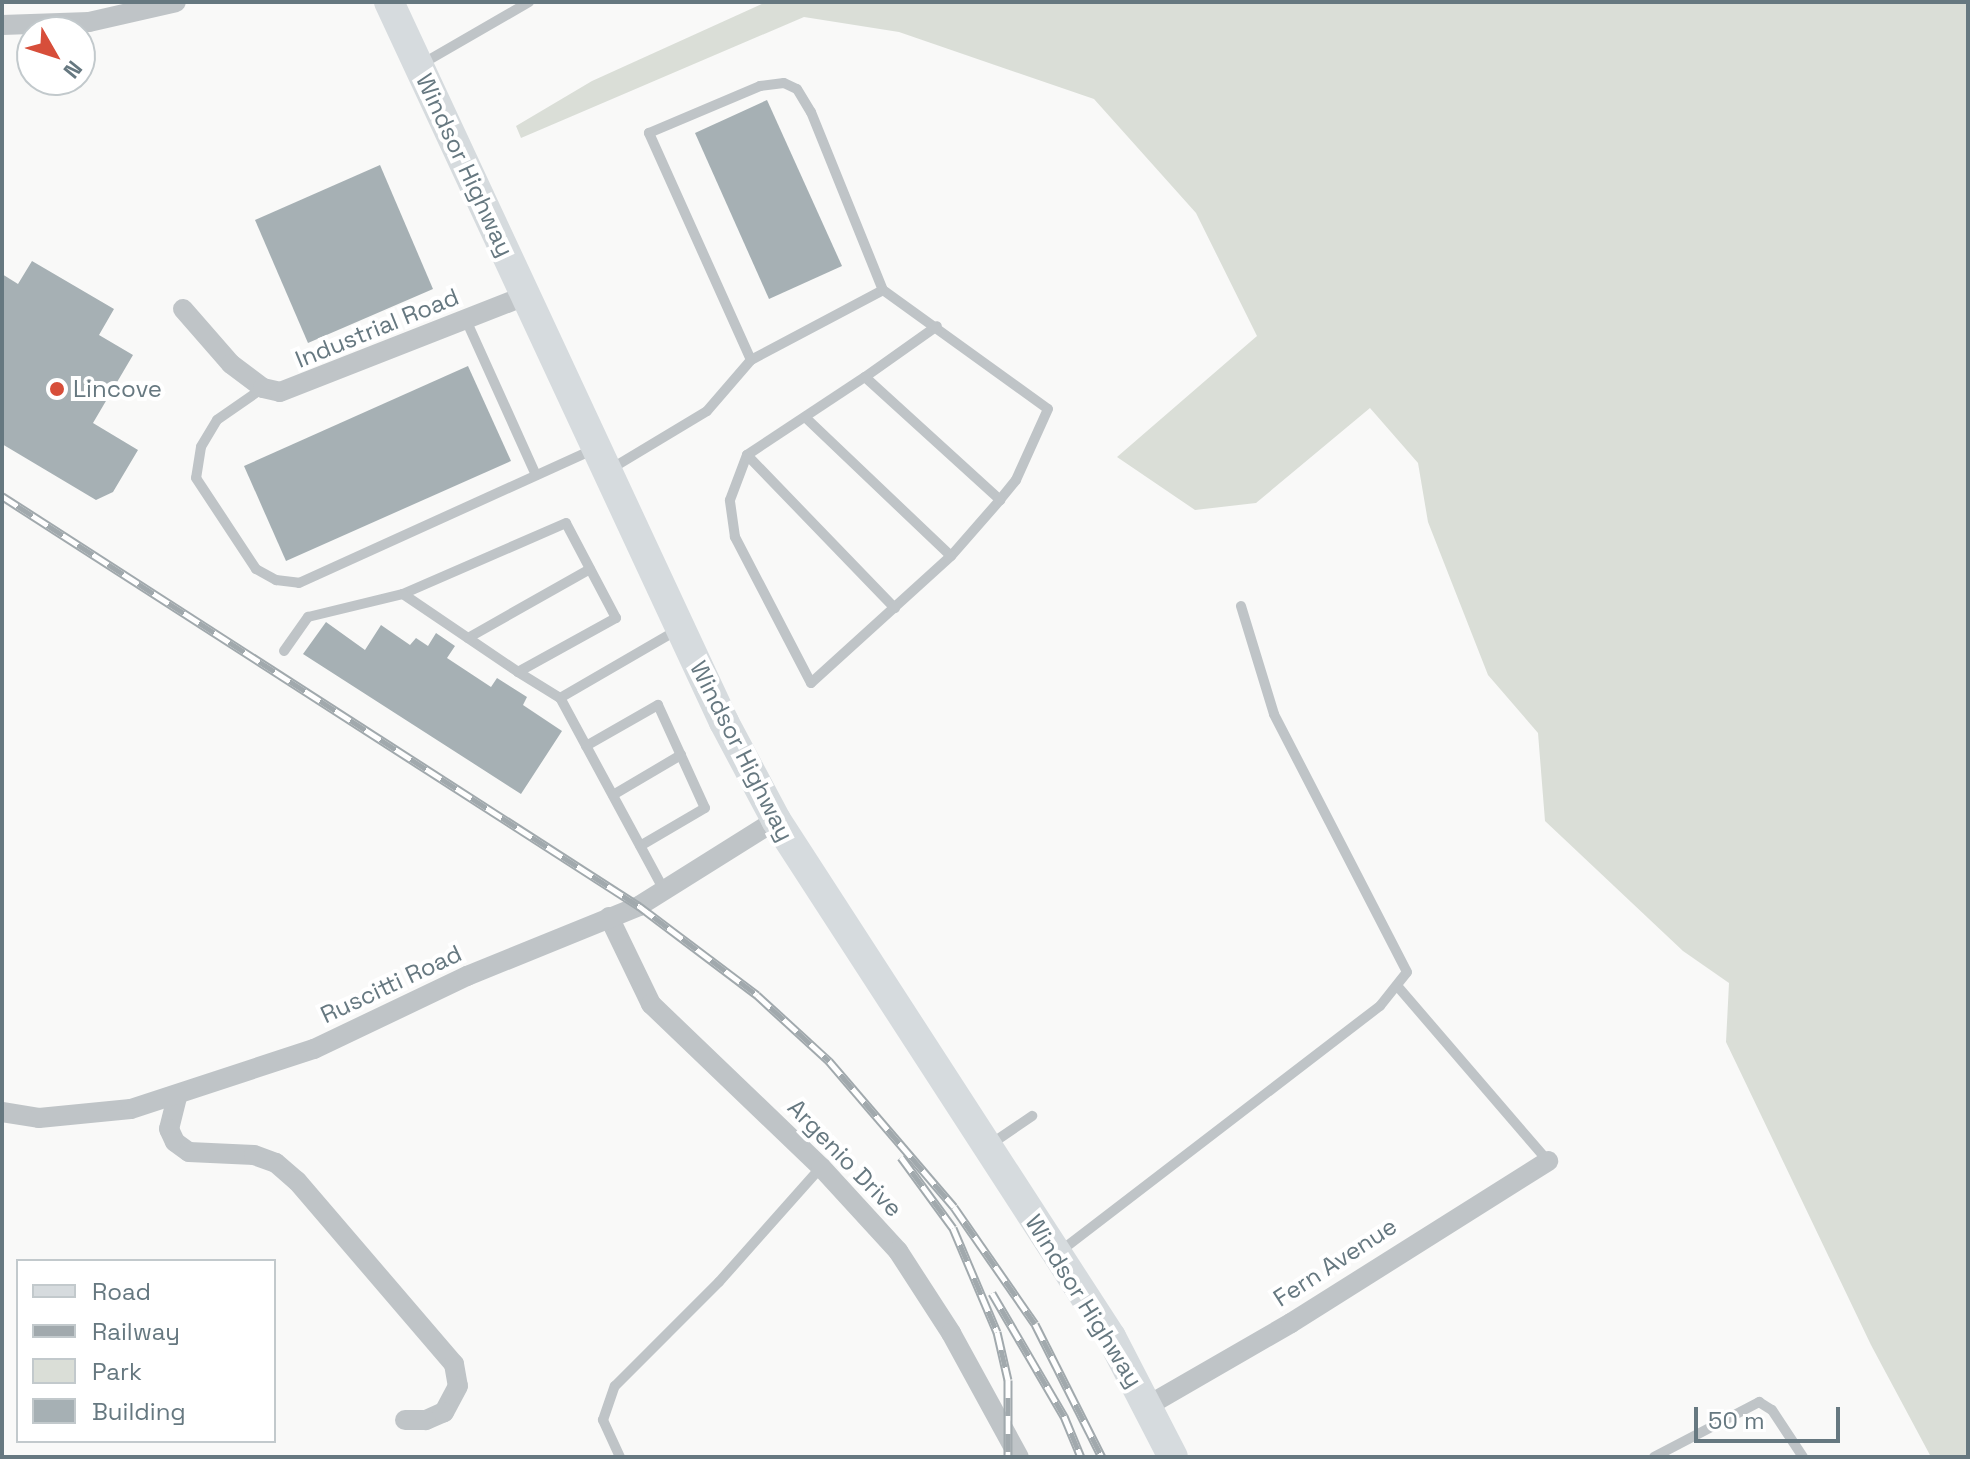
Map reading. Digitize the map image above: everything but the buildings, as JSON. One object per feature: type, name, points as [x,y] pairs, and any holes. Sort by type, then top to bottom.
[{"type":"main road","name":"Windsor Highway","points":[[389,2],[680,628],[776,820],[1057,1254],[1149,1405],[1173,1457]]},
{"type":"street","points":[[2,25],[89,22],[176,2]]},
{"type":"street","name":"Industrial Road","points":[[263,388],[293,390],[525,296]]},
{"type":"street","points":[[183,309],[231,364],[263,388]]},
{"type":"street","name":"Ruscitti Road","points":[[2,1112],[62,1117],[131,1109],[177,1097],[314,1049],[467,976],[609,917],[664,890],[776,820]]},
{"type":"street","name":"Argenio Drive","points":[[609,917],[651,1004],[821,1167],[898,1251],[951,1333],[1019,1457]]},
{"type":"street","points":[[177,1097],[169,1129],[175,1142],[189,1152],[254,1155],[276,1163],[297,1181],[454,1364],[458,1386],[444,1412],[405,1420]]},
{"type":"street","name":"Fern Avenue","points":[[1149,1405],[1291,1323],[1548,1161]]},
{"type":"lane","points":[[419,66],[529,2]]},
{"type":"lane","points":[[751,360],[649,133],[760,86],[784,83],[797,89],[883,290],[937,326],[1048,409],[1016,480],[1000,500],[951,556],[811,683],[735,537],[730,500],[747,455],[806,418],[937,326]]},
{"type":"lane","points":[[263,388],[217,420],[201,447],[196,478],[256,569],[276,580],[299,583],[536,475],[602,460],[707,411],[751,360],[883,290]]},
{"type":"lane","points":[[466,320],[536,475]]},
{"type":"lane","points":[[865,377],[1000,500]]},
{"type":"lane","points":[[806,418],[951,556]]},
{"type":"lane","points":[[747,455],[895,608]]},
{"type":"lane","points":[[284,651],[308,617],[403,594],[566,523],[616,618],[518,672]]},
{"type":"lane","points":[[468,638],[590,569]]},
{"type":"lane","points":[[403,594],[560,698],[664,890]]},
{"type":"lane","points":[[1057,1254],[1399,988],[1407,972],[1402,955],[1274,714],[1241,606]]},
{"type":"lane","points":[[560,698],[680,628]]},
{"type":"lane","points":[[586,746],[658,705],[705,808],[640,846]]},
{"type":"lane","points":[[613,795],[681,755]]},
{"type":"lane","points":[[1399,988],[1548,1161]]},
{"type":"lane","points":[[986,1147],[1032,1116]]},
{"type":"lane","points":[[620,1457],[603,1420],[615,1386],[719,1282],[821,1167]]},
{"type":"lane","points":[[1654,1457],[1759,1402],[1772,1410],[1803,1457]]},
{"type":"green space","points":[[766,2],[1968,2],[1968,1457],[1931,1457],[1871,1345],[1726,1042],[1729,983],[1683,951],[1545,821],[1538,733],[1488,675],[1428,522],[1418,463],[1370,408],[1256,503],[1195,510],[1117,457],[1257,336],[1196,213],[1094,99],[899,32],[804,17],[521,138],[516,126],[592,81]]},
{"type":"railway","points":[[2,496],[639,906],[757,995],[829,1061],[954,1207],[1035,1324],[1102,1457]]},
{"type":"railway","points":[[901,1157],[953,1228],[997,1332],[1008,1380],[1008,1457]]},
{"type":"railway","points":[[992,1293],[1064,1416],[1081,1457]]},
{"type":"place","name":"Lincove","points":[[57,389]]}]
